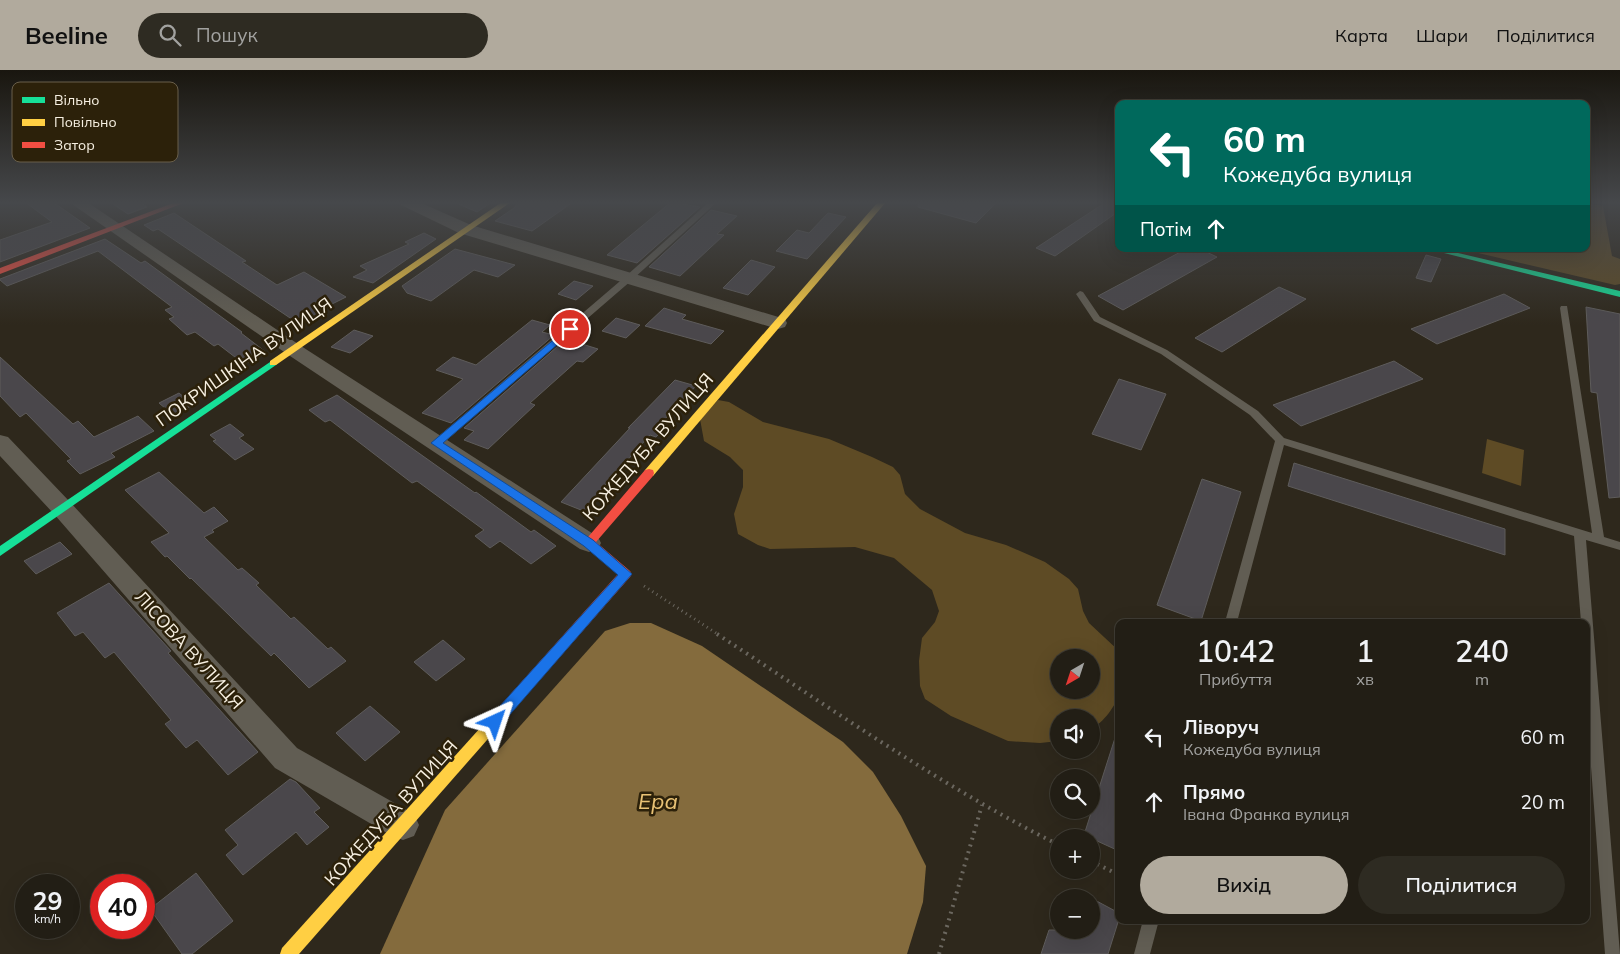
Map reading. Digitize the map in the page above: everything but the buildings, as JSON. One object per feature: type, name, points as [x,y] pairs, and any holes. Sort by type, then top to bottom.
[{"type":"street","points":[[0,271],[74,243]]},
{"type":"street","points":[[137,243],[294,350],[589,543]]},
{"type":"street","name":"ПОКРИШКІНА ВУЛИЦЯ","points":[[0,552],[294,350],[445,243]]},
{"type":"street","points":[[513,243],[778,323]]},
{"type":"street","name":"КОЖЕДУБА ВУЛИЦЯ","points":[[288,954],[626,574],[589,543],[847,243]]},
{"type":"street","points":[[1445,252],[1620,294]]},
{"type":"street","name":"ЛІСОВА ВУЛИЦЯ","points":[[0,442],[62,508],[286,758],[403,825]]},
{"type":"lane","points":[[436,443],[668,243]]},
{"type":"lane","points":[[1080,294],[1098,319],[1164,352],[1254,413],[1280,440],[1620,546]]},
{"type":"lane","points":[[1564,308],[1599,540]]},
{"type":"lane","points":[[1232,619],[1280,440]]},
{"type":"lane","points":[[1580,534],[1587,619]]},
{"type":"lane","points":[[1590,661],[1613,954]]},
{"type":"lane","points":[[1142,954],[1150,924]]},
{"type":"path","points":[[626,574],[982,805],[1050,840]]},
{"type":"path","points":[[939,954],[982,805]]},
{"type":"path","points":[[1100,866],[1115,873]]},
{"type":"shaded area","points":[[1590,243],[1610,243],[1612,256],[1620,259],[1620,284],[1615,285],[1474,252],[1590,252]]},
{"type":"shaded area","points":[[718,400],[729,402],[763,422],[829,439],[893,467],[900,475],[905,494],[920,509],[965,533],[1006,545],[1045,562],[1069,579],[1078,589],[1083,611],[1089,623],[1115,647],[1115,702],[1109,713],[1100,723],[1100,709],[1050,709],[1050,742],[1008,741],[951,716],[925,699],[920,686],[919,661],[922,638],[935,622],[939,611],[932,590],[894,558],[855,547],[770,549],[738,534],[734,514],[743,487],[743,470],[730,457],[704,441],[700,419]]},
{"type":"shaded area","points":[[1487,439],[1524,450],[1521,486],[1482,473]]},
{"type":"water","name":"Ера","points":[[630,623],[651,623],[702,646],[843,742],[873,772],[901,816],[926,866],[923,902],[907,954],[380,954],[445,810],[605,631]]},
{"type":"traffic: fast","points":[[1445,252],[1620,294]]},
{"type":"traffic: fast","points":[[0,552],[273,363]]},
{"type":"traffic: slow","points":[[273,363],[447,243]]},
{"type":"traffic: slow","points":[[649,473],[847,243]]},
{"type":"traffic: slow","points":[[288,954],[504,711]]},
{"type":"traffic: jam","points":[[0,271],[73,243]]},
{"type":"traffic: jam","points":[[504,711],[626,574],[589,543],[649,473]]},
{"type":"route","points":[[495,722],[626,574],[589,543],[436,443],[570,329]]}]
